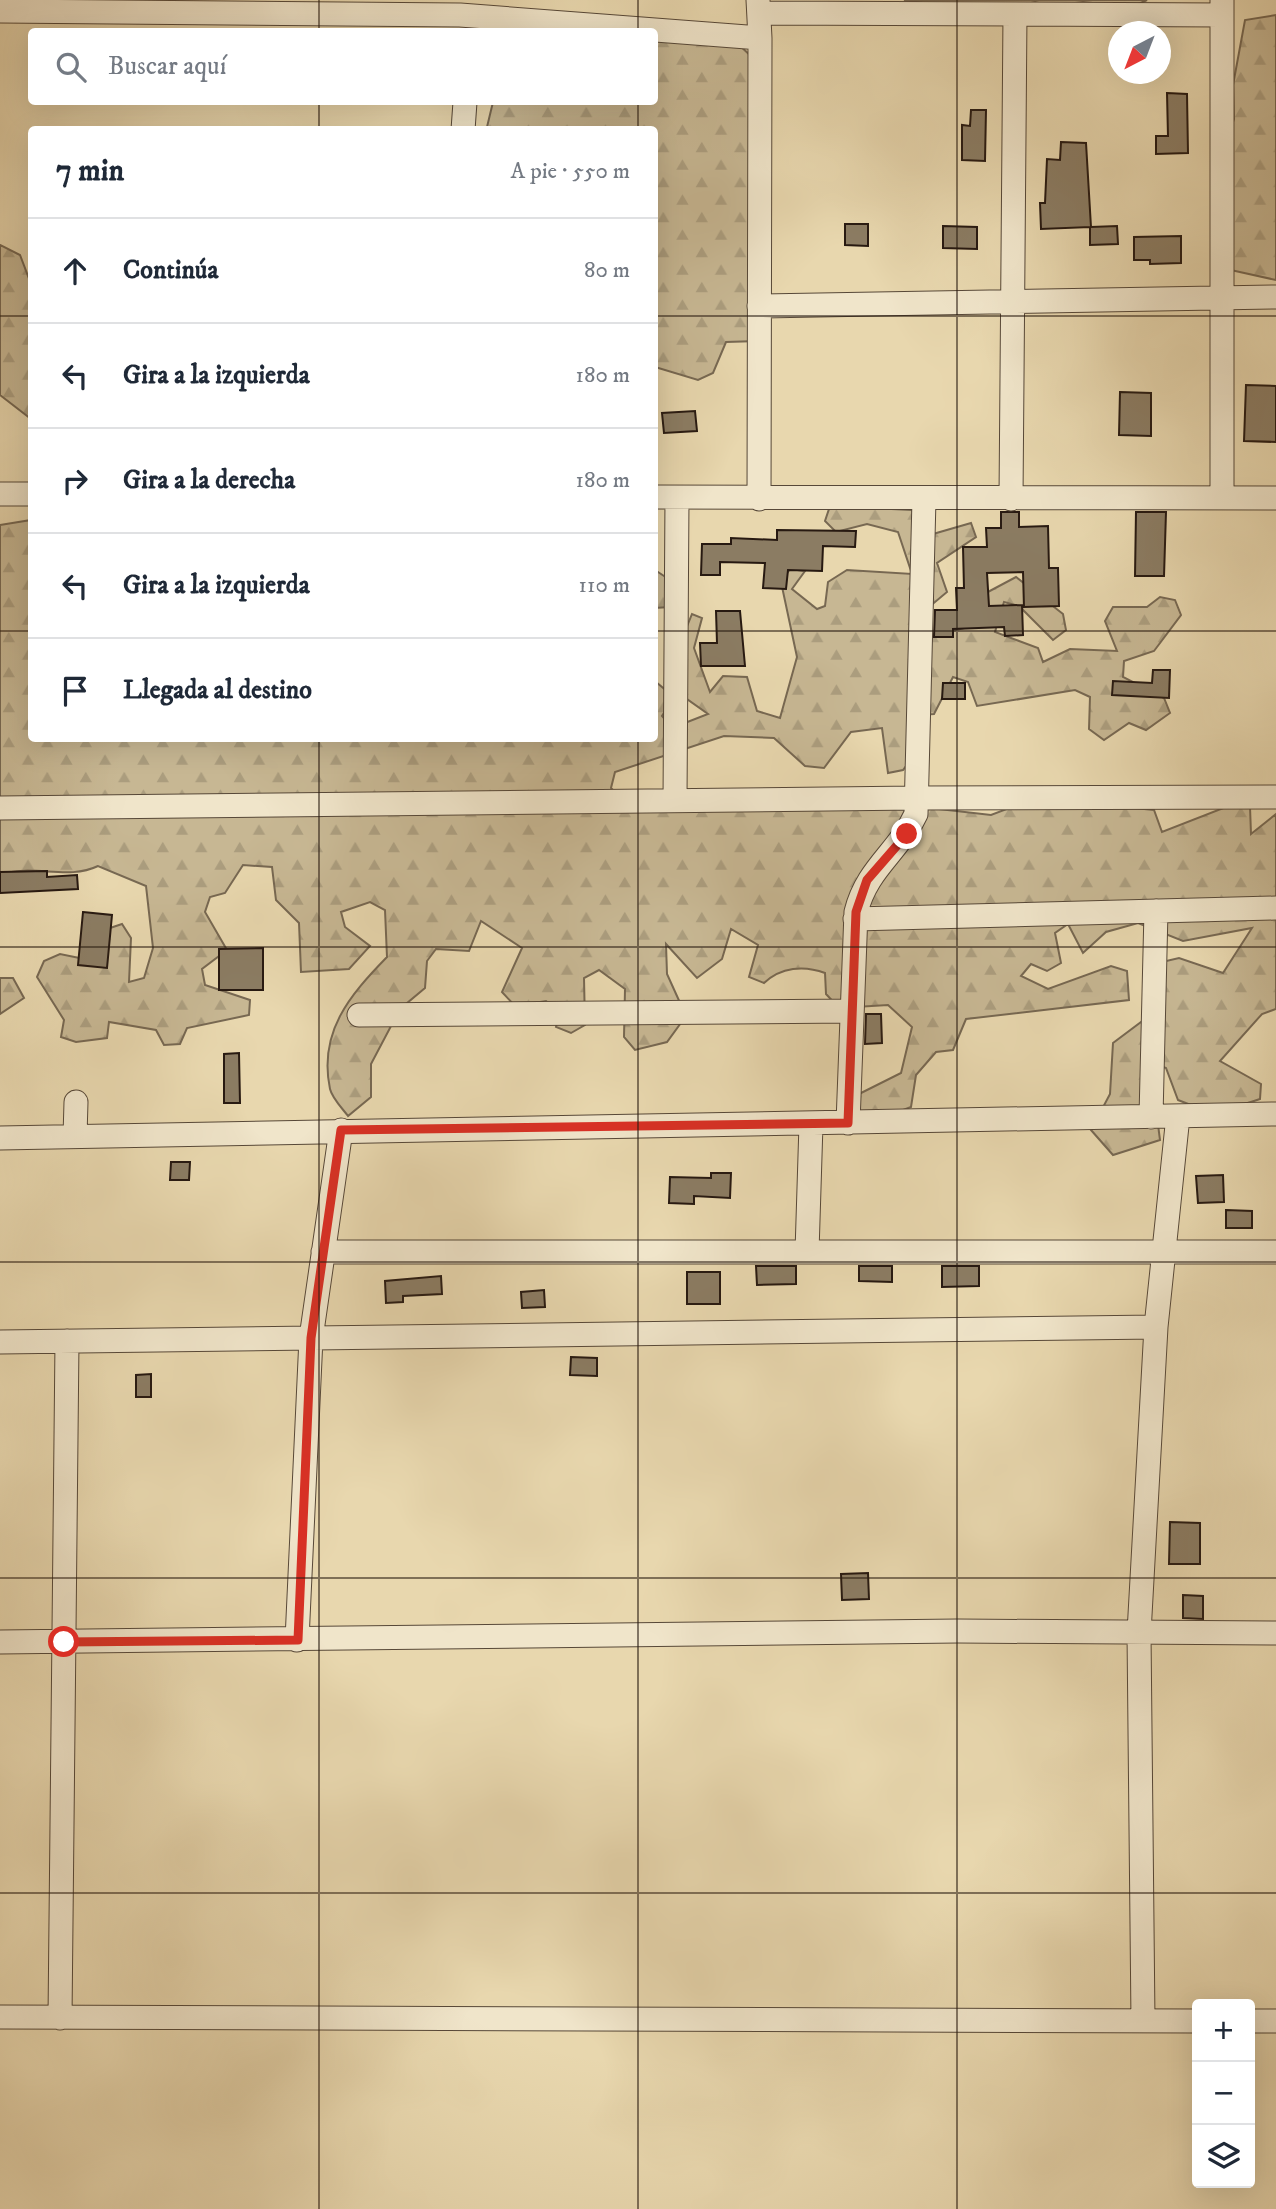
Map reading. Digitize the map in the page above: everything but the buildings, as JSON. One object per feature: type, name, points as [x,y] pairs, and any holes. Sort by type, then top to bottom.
[{"type":"street","points":[[0,11],[234,6],[472,16],[629,28]]},
{"type":"street","points":[[758,499],[759,6],[1015,14],[1222,8],[1222,498]]},
{"type":"street","points":[[1011,499],[1015,14]]},
{"type":"street","points":[[658,30],[760,38]]},
{"type":"street","points":[[463,126],[465,105]]},
{"type":"street","points":[[759,306],[1276,297]]},
{"type":"street","points":[[0,494],[28,494]]},
{"type":"street","points":[[676,800],[666,498],[1276,498]]},
{"type":"street","points":[[848,1123],[855,919],[867,880],[907,834],[916,814],[923,499]]},
{"type":"street","points":[[0,808],[676,800],[1276,797]]},
{"type":"street","points":[[855,919],[1276,908]]},
{"type":"street","points":[[1151,1117],[1156,911]]},
{"type":"street","points":[[359,1015],[852,1011]]},
{"type":"street","points":[[75,1136],[76,1102]]},
{"type":"street","points":[[0,1138],[1276,1114]]},
{"type":"street","points":[[1143,2021],[1139,1633],[1156,1327],[1178,1116]]},
{"type":"street","points":[[807,1252],[811,1124]]},
{"type":"street","points":[[298,1640],[311,1338],[341,1130]]},
{"type":"street","points":[[323,1252],[1276,1252]]},
{"type":"street","points":[[0,1342],[1156,1327]]},
{"type":"street","points":[[60,2018],[67,1341]]},
{"type":"street","points":[[0,1642],[958,1631],[1276,1633]]},
{"type":"street","points":[[0,2017],[1192,2021]]},
{"type":"street","points":[[1255,2021],[1276,2021]]},
{"type":"green space","points":[[904,0],[1147,0],[1132,7],[1083,2],[1051,6],[1035,2],[986,13]]},
{"type":"green space","points":[[1276,15],[1276,280],[1226,269],[1224,149],[1234,119],[1233,85],[1245,20]]},
{"type":"green space","points":[[658,33],[737,43],[753,58],[758,341],[726,342],[713,373],[698,380],[658,368],[658,126],[487,126],[492,105],[658,105]]},
{"type":"green space","points":[[0,245],[20,255],[28,276],[28,417],[0,395]]},
{"type":"green space","points":[[830,506],[912,510],[926,536],[971,523],[976,537],[937,563],[947,592],[923,612],[920,627],[936,635],[981,624],[986,593],[1016,577],[1063,614],[1066,630],[1053,640],[1019,606],[1004,602],[995,632],[1038,648],[1043,662],[1070,649],[1117,651],[1105,621],[1113,607],[1147,607],[1160,597],[1175,600],[1181,615],[1154,651],[1124,661],[1123,677],[1164,698],[1170,713],[1146,730],[1129,723],[1104,740],[1089,729],[1090,697],[1075,690],[977,706],[968,682],[953,677],[934,714],[918,715],[912,758],[903,770],[888,773],[882,728],[851,732],[824,768],[805,766],[774,738],[724,736],[615,772],[611,788],[623,800],[790,792],[991,815],[1036,798],[1154,810],[1162,832],[1231,805],[1250,807],[1251,834],[1276,814],[1276,1009],[1262,1014],[1220,1061],[1261,1084],[1260,1099],[1219,1109],[1189,1104],[1178,1100],[1166,1068],[1150,1062],[1160,1140],[1113,1155],[1091,1130],[1110,1094],[1113,1043],[1149,1016],[1149,965],[1179,958],[1223,973],[1252,928],[1183,941],[1138,923],[1106,932],[1083,953],[1068,924],[1055,933],[1061,963],[1047,971],[1031,964],[1021,976],[1048,989],[1111,966],[1127,971],[1129,1000],[966,1019],[953,1050],[936,1052],[916,1075],[911,1107],[866,1124],[855,1112],[859,1094],[901,1073],[912,1027],[888,1005],[839,1008],[826,994],[825,973],[817,970],[793,969],[764,983],[749,977],[758,945],[731,929],[722,959],[697,978],[666,944],[667,974],[686,1016],[667,1042],[635,1050],[624,1037],[625,989],[599,970],[584,978],[585,1025],[571,1033],[556,1027],[559,1011],[546,1001],[515,1006],[502,992],[522,948],[481,921],[469,951],[436,949],[427,961],[425,988],[400,1009],[371,1064],[371,1097],[348,1116],[330,1089],[327,1069],[329,1050],[340,1016],[361,986],[387,957],[385,910],[370,902],[341,912],[345,927],[370,946],[349,969],[301,972],[299,923],[276,900],[272,867],[243,865],[225,893],[210,897],[205,912],[227,950],[202,969],[205,985],[250,1000],[249,1015],[187,1028],[180,1044],[164,1045],[156,1030],[109,1022],[107,1038],[76,1042],[61,1037],[64,1020],[37,977],[44,961],[60,954],[104,963],[107,929],[122,924],[131,938],[129,982],[144,978],[153,948],[146,886],[98,866],[74,872],[25,871],[0,875],[0,525],[28,520],[28,742],[658,742],[658,684],[674,697],[662,716],[672,728],[708,714],[687,699],[673,661],[692,614],[702,618],[694,648],[710,692],[723,676],[747,677],[757,711],[780,718],[797,657],[781,582],[790,569],[805,571],[792,589],[817,609],[825,606],[828,582],[847,570],[912,574],[898,532],[867,524],[836,532],[825,521]]},
{"type":"green space","points":[[658,572],[679,586],[670,607],[658,608]]},
{"type":"green space","points":[[0,978],[13,978],[24,998],[0,1014]]},
{"type":"route","points":[[64,1642],[298,1640],[311,1338],[341,1130],[848,1123],[856,912],[867,880],[907,834]]}]
